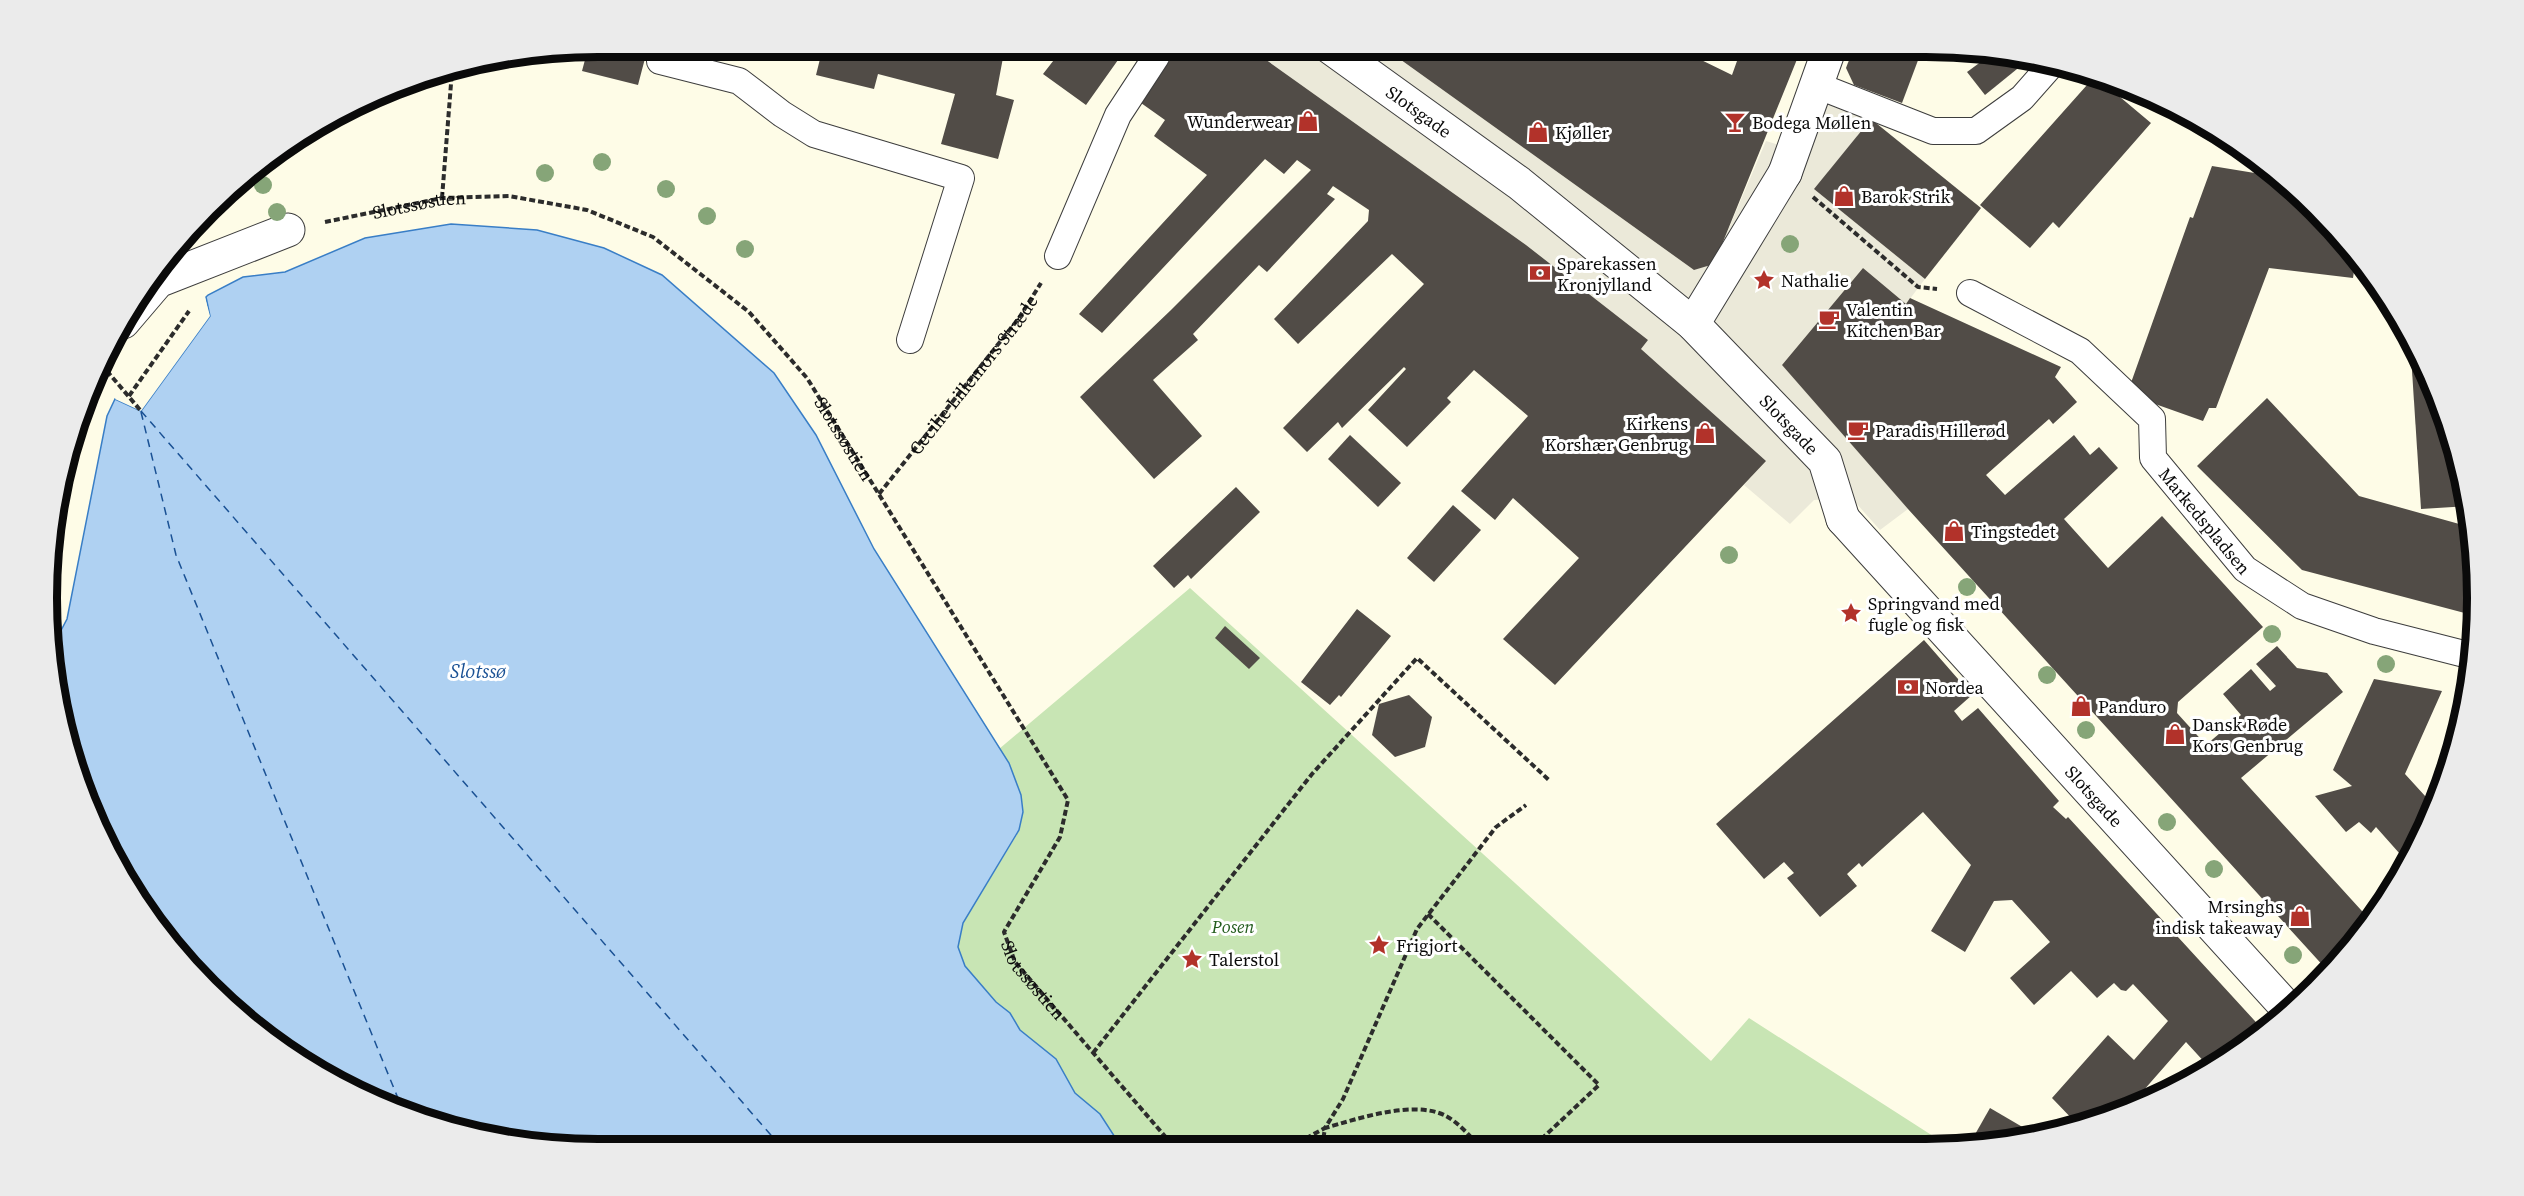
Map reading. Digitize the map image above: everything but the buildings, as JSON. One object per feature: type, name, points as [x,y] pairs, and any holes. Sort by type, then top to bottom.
[{"type":"street","name":"Slotsgade","points":[[1345,57],[1519,183],[1693,324],[1825,461],[1843,519],[2284,1004]]},
{"type":"street","points":[[1693,324],[1785,173],[1826,57]]},
{"type":"street","points":[[161,280],[288,230]]},
{"type":"lane","points":[[1058,256],[1118,115],[1156,57]]},
{"type":"lane","points":[[660,62],[740,81],[782,114],[814,134],[961,178],[910,340]]},
{"type":"lane","points":[[1816,85],[1933,131],[1976,130],[2022,98],[2046,70]]},
{"type":"lane","name":"Markedspladsen","points":[[1970,293],[2080,351],[2152,419],[2153,458],[2245,569],[2302,606],[2374,631],[2464,654]]},
{"type":"path","points":[[442,198],[452,77]]},
{"type":"path","points":[[1785,173],[1918,287]]},
{"type":"path","name":"Slotssøstien","points":[[288,230],[442,198],[509,196],[587,210],[653,237],[749,312],[807,378],[1068,800],[1060,837],[1004,932],[1015,962],[1167,1139]]},
{"type":"path","name":"Cecilie Lillemors Stræde","points":[[879,494],[1018,318],[1058,256]]},
{"type":"path","points":[[107,371],[141,411]]},
{"type":"path","points":[[1093,1053],[1312,774],[1417,658],[1550,781]]},
{"type":"path","points":[[1323,1139],[1325,1128],[1343,1099],[1417,929],[1496,827],[1526,805]]},
{"type":"path","points":[[1428,914],[1599,1085],[1541,1139]]},
{"type":"path","points":[[1305,1139],[1325,1128],[1371,1115],[1416,1110],[1444,1115],[1471,1139]]},
{"type":"green space","name":"Posen","points":[[1190,588],[1711,1061],[1749,1018],[1937,1139],[1116,1139],[1100,1114],[1075,1093],[1056,1059],[1020,1030],[1010,1013],[996,1002],[965,966],[958,947],[963,923],[1019,831],[1023,812],[1021,795],[1009,763],[999,749]]},
{"type":"shaded area","points":[[1262,57],[1397,57],[1694,270],[1714,263],[1766,141],[1806,153],[1830,100],[1871,119],[1925,279],[1906,304],[1863,268],[1782,365],[1908,509],[1880,530],[1856,503],[1844,498],[1814,500],[1790,524],[1744,485],[1765,461],[1641,349],[1648,340],[1526,245]]},
{"type":"shaded area","points":[[151,293],[158,293],[117,351],[148,297]]},
{"type":"water","name":"Slotssø","points":[[451,224],[537,230],[604,248],[662,275],[774,373],[816,435],[874,549],[1009,763],[1021,795],[1023,812],[1019,830],[963,923],[958,947],[965,966],[996,1002],[1010,1013],[1020,1030],[1056,1059],[1075,1093],[1100,1114],[1116,1139],[598,1139],[563,1138],[492,1129],[458,1121],[391,1098],[327,1067],[297,1048],[241,1005],[191,955],[148,899],[113,837],[86,772],[67,704],[58,636],[67,619],[107,416],[115,399],[141,411],[210,316],[206,297],[208,295],[243,277],[285,272],[365,238]]},
{"type":"pier","points":[[204,294],[210,316],[141,411],[115,399],[117,396],[140,407],[207,316]]},
{"type":"ferry route","points":[[141,411],[774,1139]]},
{"type":"ferry route","points":[[141,412],[176,555],[399,1101]]},
{"type":"place","name":"Wunderwear","points":[[1308,121]]},
{"type":"place","name":"Bodega Møllen","points":[[1735,122]]},
{"type":"place","name":"Kjøller","points":[[1538,132]]},
{"type":"place","name":"Barok Strik","points":[[1844,196]]},
{"type":"place","name":"Sparekassen Kronjylland","points":[[1540,273]]},
{"type":"place","name":"Nathalie","points":[[1764,280]]},
{"type":"place","name":"Valentin Kitchen Bar","points":[[1829,319]]},
{"type":"place","name":"Paradis Hillerød","points":[[1858,430]]},
{"type":"place","name":"Kirkens Korshær Genbrug","points":[[1705,433]]},
{"type":"place","name":"Tingstedet","points":[[1954,531]]},
{"type":"place","name":"Springvand med fugle og fisk","points":[[1851,613]]},
{"type":"place","name":"Nordea","points":[[1908,687]]},
{"type":"place","name":"Panduro","points":[[2081,706]]},
{"type":"place","name":"Dansk Røde Kors Genbrug","points":[[2175,734]]},
{"type":"place","name":"Mrsinghs indisk takeaway","points":[[2300,916]]},
{"type":"place","name":"Frigjort","points":[[1379,945]]},
{"type":"place","name":"Talerstol","points":[[1192,959]]}]
